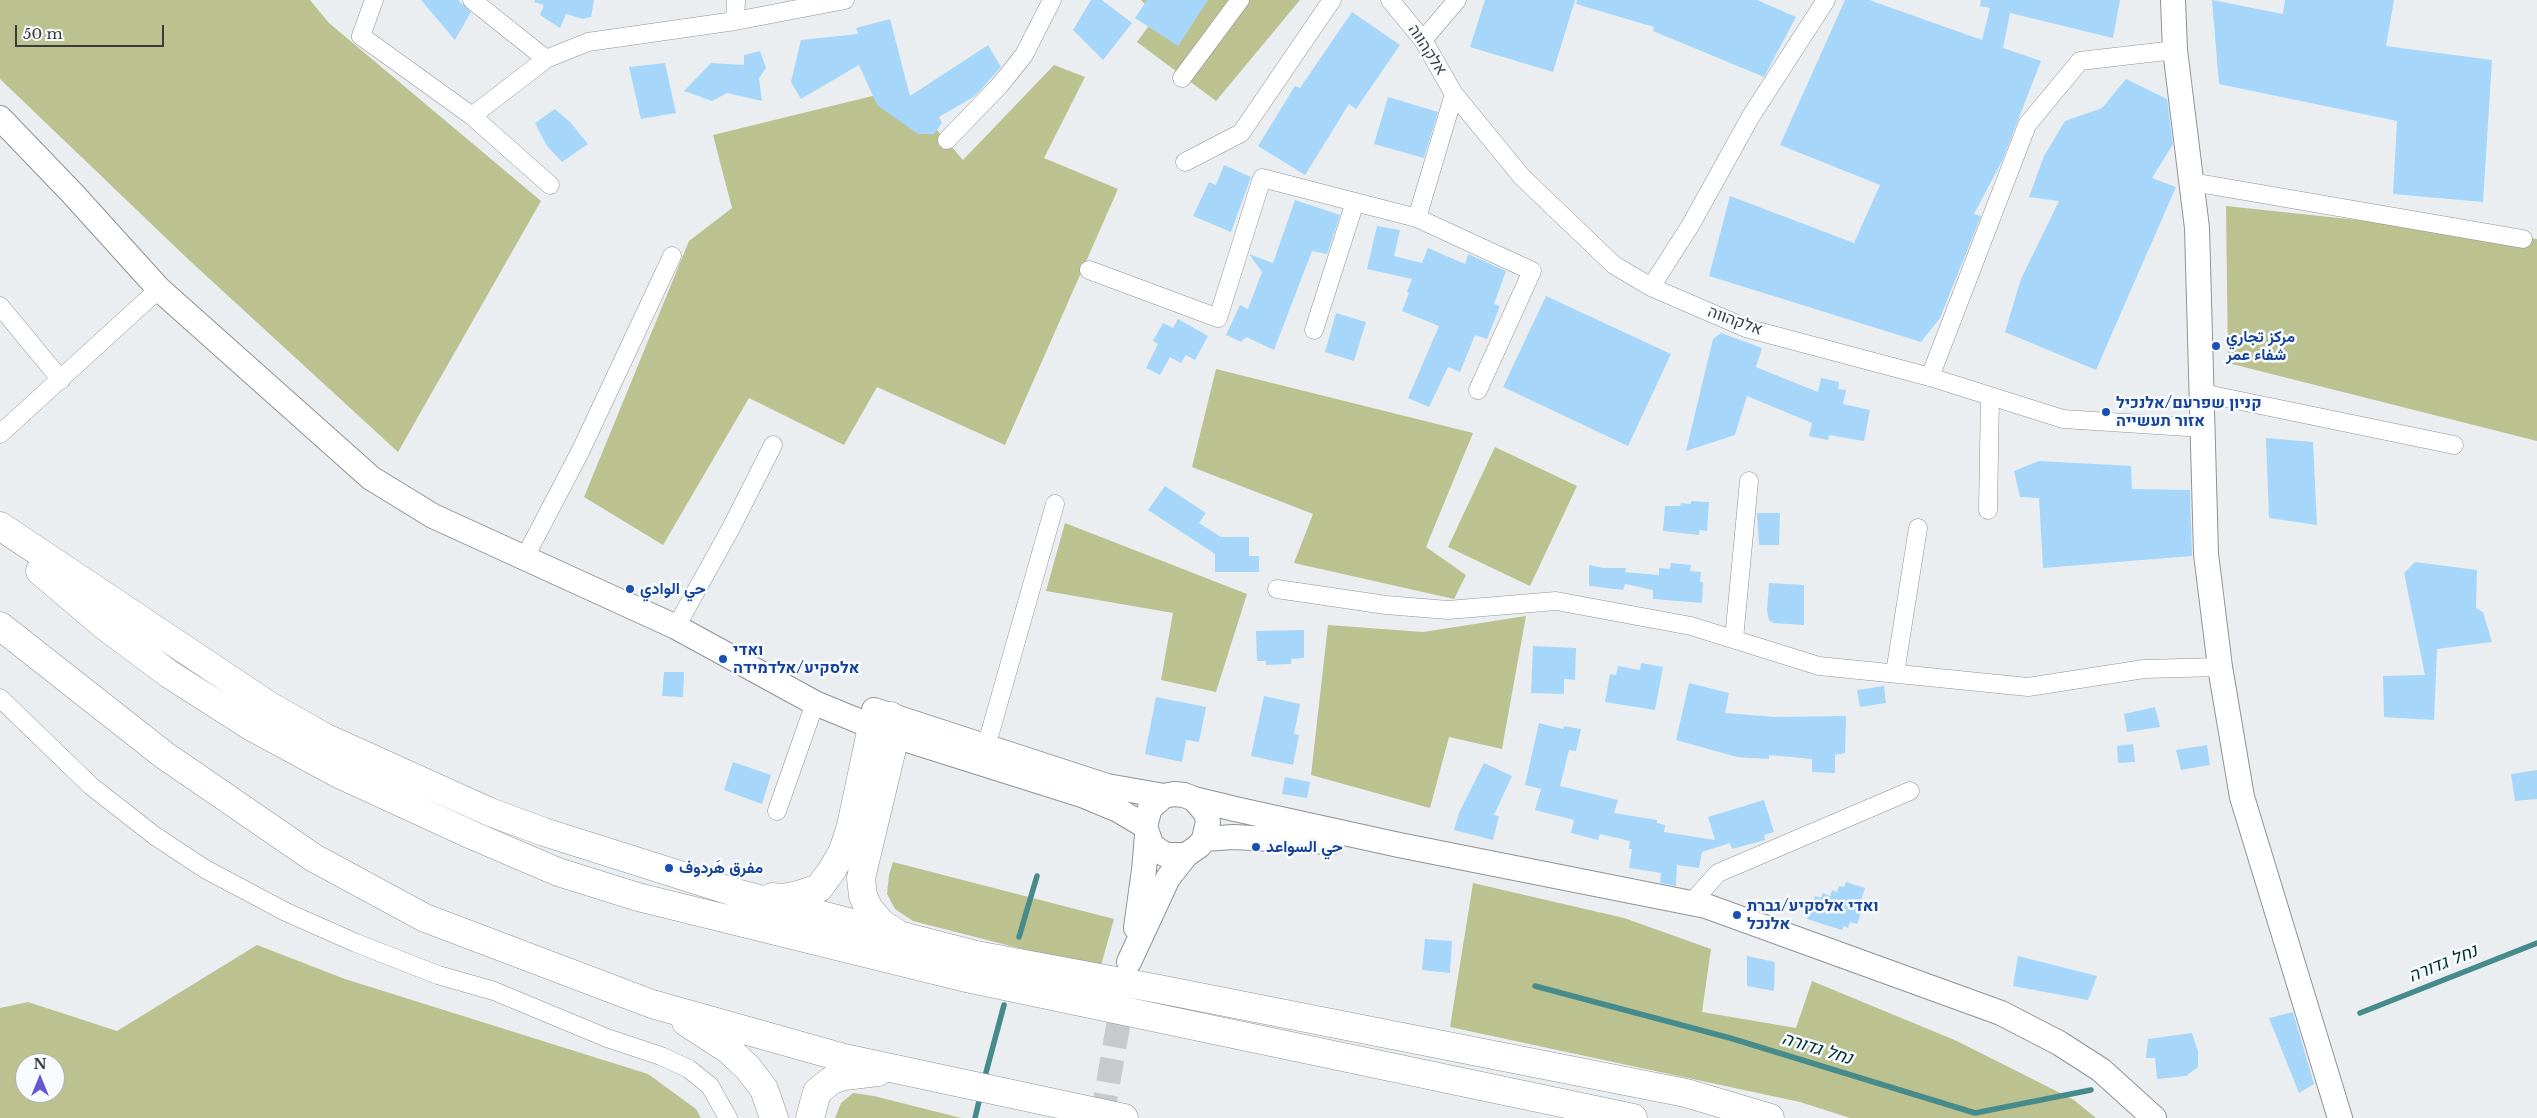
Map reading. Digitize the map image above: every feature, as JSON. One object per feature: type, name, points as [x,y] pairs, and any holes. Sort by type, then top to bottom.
[{"type":"highway","points":[[0,526],[260,699],[324,737],[390,769],[499,816],[652,868],[740,894],[976,955],[1159,989],[1686,1093],[1770,1118]]},
{"type":"highway","points":[[0,536],[114,633],[169,674],[252,727],[337,772],[474,836],[558,872],[638,897],[962,977],[1633,1118]]},
{"type":"highway","points":[[0,626],[164,755],[314,858],[425,918],[652,1004],[844,1058],[999,1093],[1124,1118]]},
{"type":"highway","points":[[740,894],[783,898],[819,888],[843,851],[886,726]]},
{"type":"highway","points":[[886,726],[861,878],[863,896],[868,909],[882,924],[901,936]]},
{"type":"highway","points":[[652,1004],[701,1031],[729,1050],[748,1068],[764,1089],[774,1118]]},
{"type":"highway","points":[[810,1118],[817,1092],[832,1080],[844,1076],[906,1072]]},
{"type":"street","points":[[374,0],[361,36],[472,116],[550,185]]},
{"type":"street","points":[[472,0],[546,59]]},
{"type":"street","points":[[735,22],[736,0]]},
{"type":"street","points":[[472,116],[546,59],[588,42],[735,22],[845,0]]},
{"type":"street","points":[[946,140],[1000,85],[1024,55],[1052,0]]},
{"type":"street","points":[[1182,78],[1240,0]]},
{"type":"street","points":[[1185,162],[1241,132],[1332,0]]},
{"type":"street","name":"אלקהווה","points":[[1390,0],[1423,40],[1454,94],[1522,177],[1614,265],[1651,287],[1746,328],[1930,377],[2063,419],[2203,428]]},
{"type":"street","points":[[1423,40],[1457,0]]},
{"type":"street","points":[[1651,287],[1690,226],[1751,116],[1826,0]]},
{"type":"street","points":[[2173,0],[2175,50],[2198,228],[2206,554],[2220,667],[2242,796],[2340,1118]]},
{"type":"street","points":[[1930,377],[2027,125],[2080,61],[2175,50]]},
{"type":"street","points":[[1416,218],[1454,94]]},
{"type":"street","points":[[0,118],[73,194],[159,289],[371,478],[433,516],[676,627],[815,704],[886,726],[1082,795],[1118,810],[1146,831],[1158,850],[1166,855],[1186,855]]},
{"type":"street","points":[[1090,270],[1218,318],[1262,178],[1416,218],[1532,271],[1478,390]]},
{"type":"street","points":[[2192,182],[2523,239]]},
{"type":"street","points":[[1314,330],[1355,202]]},
{"type":"street","points":[[524,559],[581,450],[672,256]]},
{"type":"street","points":[[0,434],[159,289]]},
{"type":"street","points":[[0,306],[61,380]]},
{"type":"street","points":[[2202,393],[2454,445]]},
{"type":"street","points":[[1988,510],[1990,396]]},
{"type":"street","points":[[676,627],[731,528],[773,445]]},
{"type":"street","points":[[1734,639],[1749,481]]},
{"type":"street","points":[[986,746],[1055,504]]},
{"type":"street","points":[[1896,673],[1918,528]]},
{"type":"street","points":[[1277,589],[1386,605],[1448,610],[1556,601],[1691,626],[1819,666],[2028,687],[2144,669],[2220,667]]},
{"type":"street","points":[[750,668],[886,726],[986,746],[1107,786],[1164,796],[1184,794],[1194,799],[1399,845],[1690,903],[1866,962],[2002,1013],[2059,1043],[2101,1070],[2154,1118]]},
{"type":"street","points":[[0,698],[91,786],[155,836],[205,869],[286,912],[356,943],[438,975],[494,991],[607,1038],[661,1056],[682,1066],[710,1086],[728,1118]]},
{"type":"street","points":[[777,811],[815,704]]},
{"type":"street","points":[[1690,903],[1718,873],[1910,791]]},
{"type":"street","points":[[1164,796],[1150,808],[1146,831],[1144,870],[1131,955],[1168,878],[1186,855],[1199,846],[1204,839],[1208,822],[1206,813],[1194,799]]},
{"type":"street","points":[[1204,839],[1233,837],[1399,845]]},
{"type":"green space","points":[[0,0],[310,0],[329,23],[541,201],[398,452],[189,260],[0,79]]},
{"type":"green space","points":[[1141,0],[1300,0],[1216,101],[1137,42],[1156,16]]},
{"type":"green space","points":[[1054,65],[1085,77],[1044,158],[1118,189],[1005,445],[877,387],[844,445],[749,398],[663,545],[584,497],[689,241],[732,208],[713,135],[901,89],[963,160]]},
{"type":"green space","points":[[2226,206],[2537,239],[2537,441],[2228,363]]},
{"type":"green space","points":[[1216,369],[1473,433],[1426,547],[1466,575],[1454,599],[1294,563],[1313,514],[1192,467]]},
{"type":"green space","points":[[1495,447],[1577,486],[1530,586],[1448,547]]},
{"type":"green space","points":[[1065,523],[1247,594],[1216,692],[1161,680],[1173,613],[1046,591]]},
{"type":"green space","points":[[1526,616],[1502,749],[1449,737],[1430,808],[1311,775],[1328,625],[1423,632]]},
{"type":"green space","points":[[893,862],[1114,919],[1100,969],[913,921],[895,909],[887,894],[889,875]]},
{"type":"green space","points":[[1473,883],[1624,918],[1711,949],[1702,1012],[1796,1028],[1812,981],[1957,1041],[2074,1100],[2096,1118],[1850,1118],[1800,1102],[1450,1027]]},
{"type":"green space","points":[[257,945],[345,979],[648,1074],[696,1109],[701,1118],[0,1118],[0,1008],[28,1002],[117,1031]]},
{"type":"green space","points":[[853,1093],[874,1096],[961,1118],[835,1118],[841,1103]]},
{"type":"building","points":[[421,0],[458,0],[471,12],[455,40]]},
{"type":"building","points":[[535,0],[594,0],[591,17],[583,19],[566,14],[560,28],[540,15],[544,5],[534,2]]},
{"type":"building","points":[[1091,0],[1102,0],[1132,23],[1103,60],[1073,30]]},
{"type":"building","points":[[1147,0],[1208,0],[1178,46],[1135,18]]},
{"type":"building","points":[[1485,0],[1575,0],[1553,72],[1470,47]]},
{"type":"building","points":[[1577,0],[1757,0],[1796,17],[1764,77],[1653,31],[1654,27],[1576,4]]},
{"type":"building","points":[[1845,0],[1869,0],[1982,40],[1990,8],[1980,6],[1981,0],[2120,0],[2113,38],[2010,13],[2003,48],[2041,61],[2002,161],[1974,214],[1981,216],[1940,318],[1921,342],[1709,276],[1730,196],[1854,243],[1880,185],[1780,145]]},
{"type":"building","points":[[2212,0],[2283,14],[2285,0],[2394,0],[2386,46],[2492,60],[2483,202],[2393,194],[2397,121],[2219,84]]},
{"type":"building","points":[[1352,12],[1400,45],[1356,109],[1349,104],[1305,175],[1258,146],[1295,86],[1300,88]]},
{"type":"building","points":[[890,19],[910,96],[988,45],[1001,67],[975,96],[939,117],[942,123],[934,134],[918,134],[877,105],[859,65],[801,99],[791,82],[801,40],[858,34],[856,28]]},
{"type":"building","points":[[760,51],[766,68],[759,78],[762,101],[727,93],[712,101],[684,91],[711,63],[744,65],[744,55]]},
{"type":"building","points":[[665,63],[676,113],[641,119],[629,67]]},
{"type":"building","points":[[2126,79],[2167,99],[2173,144],[2152,178],[2176,187],[2096,370],[2005,332],[2021,279],[2059,201],[2029,197],[2044,156],[2065,121],[2102,108]]},
{"type":"building","points":[[1388,97],[1438,112],[1424,158],[1374,144]]},
{"type":"building","points":[[555,109],[571,123],[588,144],[562,162],[547,146],[535,123]]},
{"type":"building","points":[[1224,165],[1251,177],[1231,232],[1193,216],[1209,182],[1216,185]]},
{"type":"building","points":[[1295,200],[1340,215],[1327,254],[1312,251],[1274,350],[1246,337],[1241,342],[1226,335],[1240,305],[1248,309],[1262,272],[1249,254],[1273,263]]},
{"type":"building","points":[[1377,226],[1400,230],[1394,256],[1422,263],[1428,248],[1465,264],[1468,254],[1506,271],[1494,304],[1500,306],[1487,339],[1475,335],[1460,372],[1448,367],[1429,407],[1408,398],[1439,326],[1402,311],[1412,279],[1367,269]]},
{"type":"building","points":[[1546,296],[1671,354],[1628,446],[1503,387]]},
{"type":"building","points":[[1336,313],[1366,322],[1354,361],[1325,352]]},
{"type":"building","points":[[1178,319],[1208,336],[1195,360],[1186,355],[1181,363],[1170,357],[1160,375],[1146,368],[1158,344],[1153,341],[1163,323],[1173,328]]},
{"type":"building","points":[[1721,333],[1762,348],[1756,367],[1818,392],[1821,378],[1839,382],[1838,389],[1846,390],[1843,404],[1870,410],[1864,441],[1829,435],[1828,440],[1809,436],[1812,423],[1747,396],[1735,435],[1686,451],[1713,339]]},
{"type":"building","points":[[2266,438],[2313,442],[2317,525],[2269,518]]},
{"type":"building","points":[[2039,461],[2131,466],[2132,489],[2190,490],[2192,556],[2043,568],[2039,498],[2020,497],[2014,471]]},
{"type":"building","points":[[1165,486],[1206,513],[1199,523],[1221,537],[1249,537],[1249,556],[1259,556],[1259,572],[1215,572],[1215,554],[1148,510]]},
{"type":"building","points":[[1691,501],[1709,502],[1707,531],[1699,530],[1699,535],[1663,531],[1665,506],[1680,506],[1681,503],[1691,504]]},
{"type":"building","points":[[1757,513],[1780,513],[1779,545],[1759,545]]},
{"type":"building","points":[[2415,562],[2477,570],[2476,608],[2483,612],[2492,642],[2437,649],[2434,720],[2384,717],[2383,676],[2425,675],[2404,573]]},
{"type":"building","points":[[1671,563],[1691,565],[1690,571],[1701,572],[1700,582],[1703,582],[1702,603],[1653,599],[1653,590],[1625,584],[1623,590],[1589,586],[1589,565],[1604,568],[1626,568],[1625,572],[1659,575],[1659,568],[1670,569]]},
{"type":"building","points":[[1769,583],[1804,585],[1804,625],[1773,623],[1769,620],[1767,610]]},
{"type":"building","points":[[1304,630],[1304,658],[1291,659],[1291,664],[1266,665],[1266,661],[1257,661],[1256,631]]},
{"type":"building","points":[[1533,646],[1576,648],[1575,680],[1564,679],[1564,694],[1531,693]]},
{"type":"building","points":[[1641,663],[1663,667],[1655,710],[1605,702],[1610,674],[1616,675],[1618,666],[1640,670]]},
{"type":"building","points":[[664,672],[684,672],[683,697],[662,696]]},
{"type":"building","points":[[1689,683],[1729,693],[1725,713],[1776,717],[1846,716],[1845,753],[1835,755],[1835,773],[1812,772],[1812,759],[1769,755],[1769,759],[1737,757],[1676,740]]},
{"type":"building","points":[[1884,686],[1886,703],[1860,707],[1857,690]]},
{"type":"building","points":[[1264,696],[1300,704],[1294,734],[1299,735],[1293,765],[1251,756]]},
{"type":"building","points":[[1156,697],[1206,707],[1199,742],[1186,740],[1182,762],[1145,754]]},
{"type":"building","points":[[2155,707],[2160,727],[2127,732],[2124,714]]},
{"type":"building","points":[[1539,723],[1563,729],[1564,726],[1581,729],[1576,751],[1569,750],[1560,786],[1618,800],[1614,813],[1657,820],[1657,823],[1665,825],[1664,832],[1715,840],[1708,817],[1764,800],[1774,832],[1764,835],[1765,840],[1732,849],[1730,843],[1702,852],[1699,868],[1677,865],[1676,886],[1660,883],[1661,873],[1629,868],[1632,849],[1629,849],[1630,841],[1600,834],[1598,840],[1571,833],[1574,820],[1535,810],[1541,789],[1525,785]]},
{"type":"building","points":[[2133,744],[2135,762],[2118,763],[2117,746]]},
{"type":"building","points":[[2207,745],[2210,765],[2181,770],[2176,750]]},
{"type":"building","points":[[733,762],[771,775],[762,804],[724,790]]},
{"type":"building","points":[[1484,763],[1512,776],[1494,815],[1499,816],[1493,840],[1454,830],[1459,813]]},
{"type":"building","points":[[2537,770],[2537,799],[2515,801],[2511,774]]},
{"type":"building","points":[[1285,777],[1310,782],[1307,798],[1282,794]]},
{"type":"building","points":[[1846,882],[1865,888],[1859,906],[1863,907],[1857,924],[1850,922],[1848,928],[1844,926],[1842,930],[1807,919],[1815,896],[1821,898],[1823,893],[1830,896],[1832,890],[1837,892],[1839,886],[1844,887]]},
{"type":"building","points":[[1425,939],[1452,941],[1450,973],[1422,970]]},
{"type":"building","points":[[1747,956],[1775,962],[1774,991],[1747,986]]},
{"type":"building","points":[[2018,956],[2097,976],[2088,1000],[2013,986]]},
{"type":"building","points":[[2293,1012],[2314,1084],[2299,1093],[2269,1018]]},
{"type":"building","points":[[2192,1033],[2198,1051],[2198,1067],[2186,1076],[2157,1079],[2155,1058],[2146,1058],[2148,1039]]},
{"type":"waterway","points":[[1019,937],[1037,876]]},
{"type":"waterway","name":"נחל גדורה","points":[[2360,1013],[2537,943]]},
{"type":"waterway","name":"נחל גדורה","points":[[1535,986],[1730,1038],[1975,1113],[2091,1090]]},
{"type":"waterway","points":[[984,1080],[1004,1005]]},
{"type":"waterway","points":[[975,1118],[981,1093]]},
{"type":"tunnel","points":[[1102,1118],[1124,992]]},
{"type":"place","name":"مركز تجاري شفاء عمر","points":[[2216,346]]},
{"type":"place","name":"קניון שפרעם/אלנכיל אזור תעשייה","points":[[2106,412]]},
{"type":"place","name":"حي الوادي","points":[[630,589]]},
{"type":"place","name":"ואדי אלסקיע/אלדמידה","points":[[723,659]]},
{"type":"place","name":"حي السواعد","points":[[1256,847]]},
{"type":"place","name":"مفرق هَردوف","points":[[669,868]]},
{"type":"place","name":"ואדי אלסקיע/גברת אלנכל","points":[[1737,915]]}]
